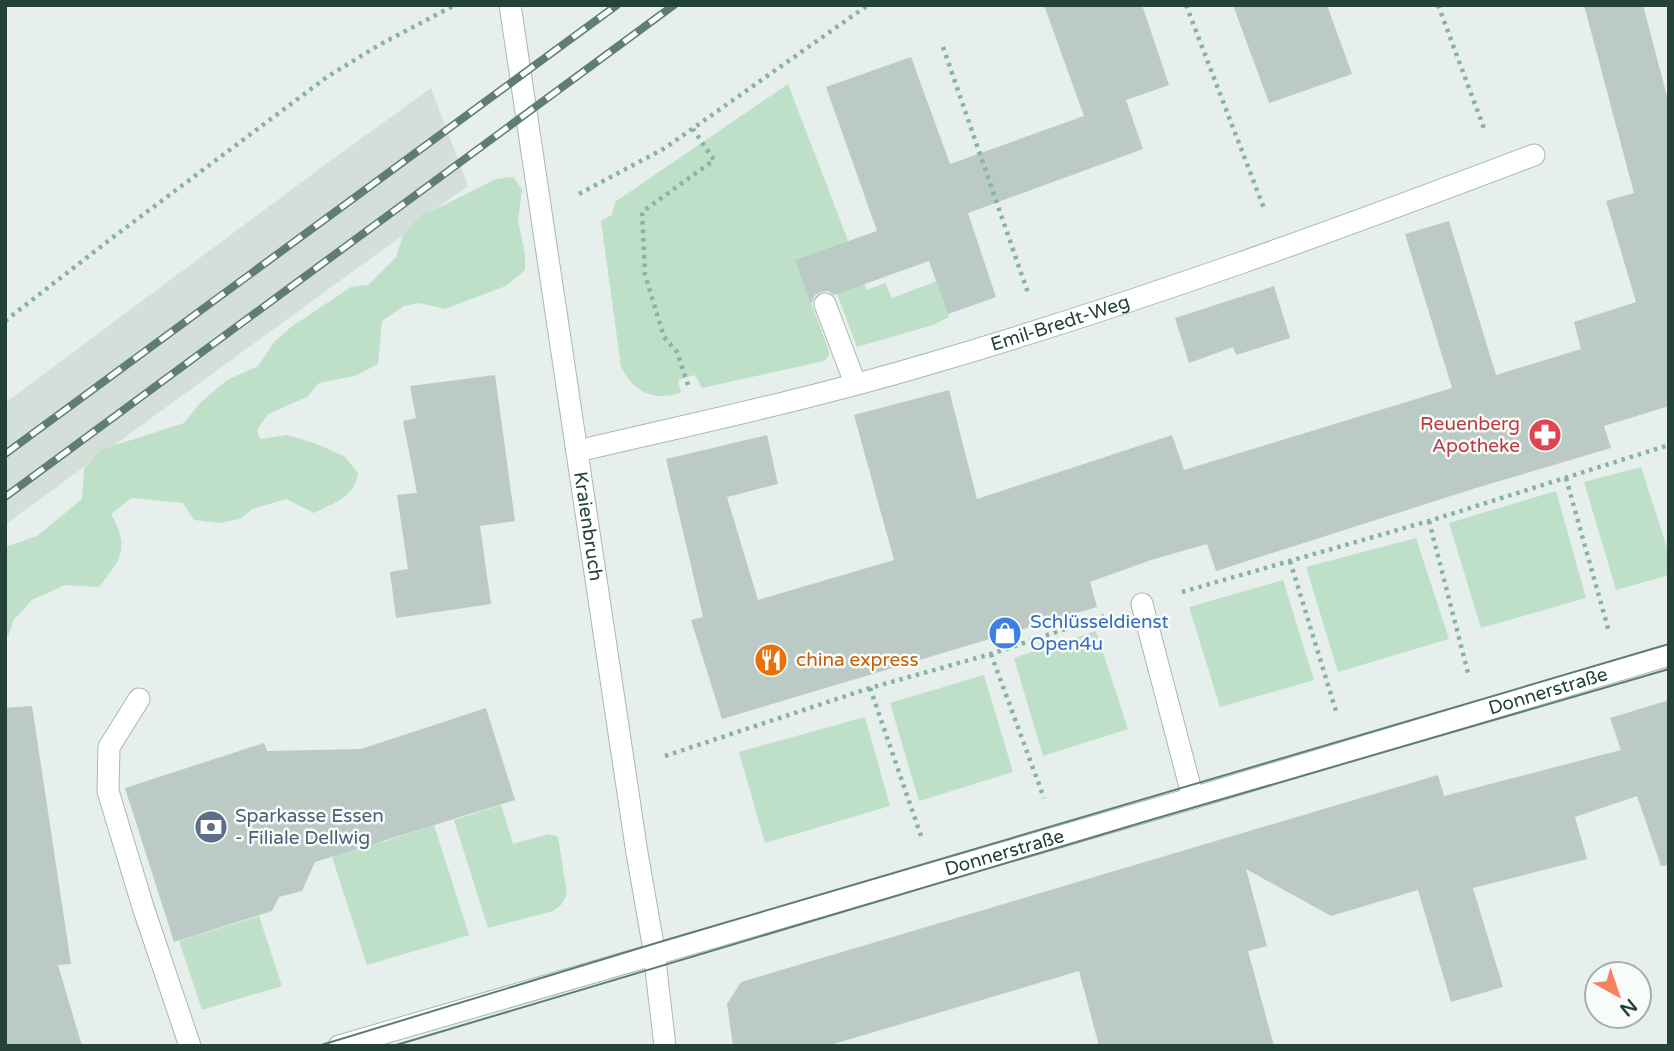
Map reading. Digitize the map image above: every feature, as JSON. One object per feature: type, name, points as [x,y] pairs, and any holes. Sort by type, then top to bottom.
[{"type":"street","name":"Kraienbruch","points":[[510,5],[654,956],[665,1046]]},
{"type":"street","name":"Emil-Bredt-Weg","points":[[577,451],[799,399],[923,366],[1040,330],[1407,204],[1534,155]]},
{"type":"street","points":[[825,304],[855,383]]},
{"type":"street","points":[[1142,604],[1193,798]]},
{"type":"street","name":"Donnerstraße","points":[[339,1046],[1193,798],[1669,655]]},
{"type":"street","points":[[139,699],[109,747],[108,791],[190,1046]]},
{"type":"path","points":[[5,321],[327,77],[379,44],[455,5]]},
{"type":"path","points":[[543,216],[596,184],[665,148],[868,5]]},
{"type":"path","points":[[1186,5],[1280,248]]},
{"type":"path","points":[[1438,5],[1499,168]]},
{"type":"path","points":[[943,47],[1040,330]]},
{"type":"path","points":[[686,378],[677,352],[664,337],[645,275],[642,212],[714,160],[694,129]]},
{"type":"path","points":[[1566,478],[1619,670]]},
{"type":"path","points":[[1429,521],[1478,713]]},
{"type":"path","points":[[1290,562],[1349,752]]},
{"type":"path","points":[[991,654],[1057,837]]},
{"type":"path","points":[[870,688],[934,873]]},
{"type":"shaded area","points":[[431,88],[468,186],[434,210],[420,215],[403,235],[113,446],[100,450],[92,461],[5,525],[5,403]]},
{"type":"green space","points":[[788,84],[867,290],[885,283],[892,298],[937,281],[949,317],[933,325],[857,347],[821,251],[795,260],[829,351],[829,356],[824,361],[702,388],[695,375],[678,380],[681,393],[662,396],[646,393],[632,383],[621,367],[601,221],[612,215],[615,202]]},
{"type":"green space","points":[[513,177],[522,189],[518,220],[525,254],[525,270],[506,286],[445,309],[419,303],[404,306],[382,321],[378,364],[355,376],[319,383],[307,397],[268,414],[257,430],[260,439],[287,435],[344,456],[358,473],[348,494],[314,513],[286,499],[252,509],[240,519],[219,523],[194,520],[183,503],[131,498],[111,514],[120,536],[121,552],[99,587],[65,585],[32,600],[13,621],[9,635],[5,638],[5,547],[37,536],[82,499],[84,469],[100,450],[184,423],[200,403],[227,380],[258,366],[275,341],[291,327],[351,287],[368,285],[396,257],[403,235],[420,215],[496,179]]},
{"type":"green space","points":[[1641,467],[1669,554],[1669,575],[1616,590],[1584,482]]},
{"type":"green space","points":[[1556,491],[1586,598],[1481,628],[1449,523]]},
{"type":"green space","points":[[1416,538],[1449,639],[1338,672],[1306,567]]},
{"type":"green space","points":[[1283,580],[1314,680],[1220,707],[1189,607]]},
{"type":"green space","points":[[1096,631],[1128,729],[1043,756],[1014,658]]},
{"type":"green space","points":[[984,675],[1013,772],[919,801],[890,703]]},
{"type":"green space","points":[[865,717],[890,806],[765,843],[739,752]]},
{"type":"green space","points":[[501,805],[513,844],[549,834],[558,837],[567,894],[561,905],[553,911],[488,928],[454,820]]},
{"type":"green space","points":[[434,825],[469,935],[367,965],[332,857],[362,847],[378,838],[379,842],[383,842]]},
{"type":"green space","points":[[259,916],[282,986],[202,1010],[179,941]]},
{"type":"building","points":[[1044,5],[1142,5],[1169,85],[1126,100],[1143,149],[968,213],[996,297],[948,314],[929,261],[834,295],[828,291],[821,292],[815,295],[811,304],[795,260],[877,231],[826,87],[911,57],[950,164],[1084,116]]},
{"type":"building","points":[[1233,5],[1327,5],[1352,74],[1269,103]]},
{"type":"building","points":[[1584,5],[1643,5],[1669,104],[1669,406],[1604,426],[1611,448],[1216,571],[1207,544],[1151,560],[1090,582],[1097,607],[722,719],[691,620],[703,617],[666,459],[767,435],[778,484],[727,497],[758,600],[894,560],[854,415],[949,390],[977,499],[1172,435],[1184,470],[1452,388],[1405,234],[1449,221],[1496,375],[1581,349],[1574,322],[1636,302],[1606,201],[1634,193]]},
{"type":"building","points":[[1274,286],[1290,338],[1236,355],[1233,347],[1189,363],[1175,318]]},
{"type":"building","points":[[495,375],[515,521],[480,526],[491,604],[396,618],[390,572],[408,569],[397,495],[417,493],[403,421],[416,418],[410,386]]},
{"type":"building","points":[[1669,700],[1669,865],[1661,866],[1637,796],[1575,817],[1587,859],[1473,888],[1503,987],[1451,1002],[1418,890],[1331,916],[1246,869],[1267,946],[1248,951],[1274,1046],[1099,1046],[1079,971],[827,1046],[733,1046],[727,1004],[741,982],[1438,775],[1444,796],[1621,750],[1610,718]]},
{"type":"building","points":[[32,706],[71,964],[58,965],[82,1046],[5,1046],[5,708]]},
{"type":"building","points":[[486,708],[515,800],[315,862],[302,891],[279,897],[272,911],[174,942],[125,788],[264,743],[267,751],[361,749]]},
{"type":"tram line","points":[[318,1046],[653,944],[1669,644]]},
{"type":"tram line","points":[[393,1046],[1147,821],[1669,669]]},
{"type":"railway","points":[[5,454],[617,5]]},
{"type":"railway","points":[[5,497],[674,5]]},
{"type":"place","name":"Reuenberg Apotheke","points":[[1545,435]]},
{"type":"place","name":"Schlüsseldienst Open4u","points":[[1005,633]]},
{"type":"place","name":"china express","points":[[771,660]]},
{"type":"place","name":"Sparkasse Essen - Filiale Dellwig","points":[[211,827]]}]
